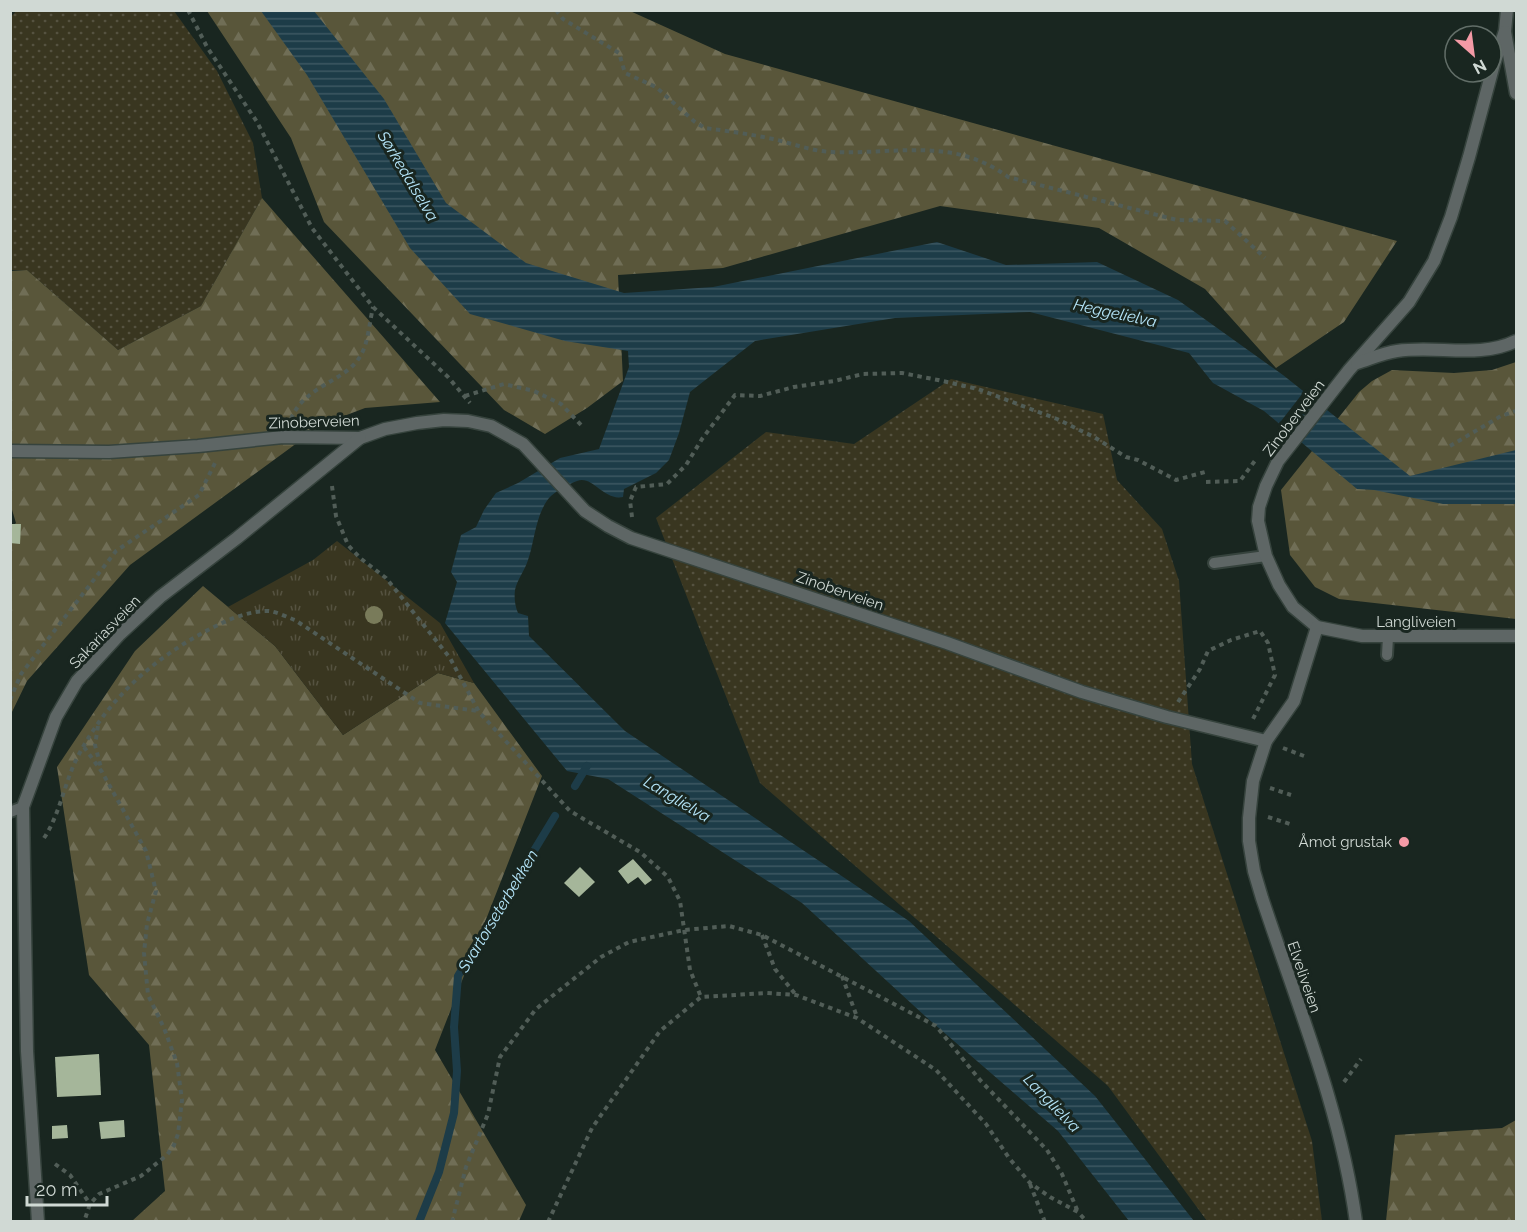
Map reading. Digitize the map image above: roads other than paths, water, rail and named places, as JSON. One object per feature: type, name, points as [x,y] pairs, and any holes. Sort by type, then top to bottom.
[{"type":"street","name":"Zinoberveien","points":[[1317,627],[1293,607],[1279,585],[1266,556],[1258,521],[1259,507],[1278,461],[1352,367],[1409,302],[1434,261],[1458,195],[1505,31],[1507,10]]},
{"type":"street","name":"Zinoberveien","points":[[1505,31],[1516,93]]},
{"type":"street","points":[[1352,367],[1396,351],[1475,351],[1494,349],[1516,340]]},
{"type":"street","name":"Zinoberveien","points":[[10,451],[109,452],[283,437],[360,438],[385,429],[444,420],[468,421],[491,426],[523,444],[585,511],[631,538],[947,643],[1082,692],[1167,717],[1266,741]]},
{"type":"street","name":"Sakariasveien","points":[[38,1221],[27,1051],[23,807],[56,717],[77,681],[120,634],[160,597],[360,438]]},
{"type":"street","points":[[1266,741],[1294,701],[1317,627]]},
{"type":"street","name":"Langliveien","points":[[1317,627],[1362,636],[1516,636]]},
{"type":"street","name":"Elveliveien","points":[[1266,741],[1253,781],[1249,818],[1249,841],[1254,871],[1323,1076],[1356,1221]]},
{"type":"lane","points":[[1214,563],[1266,556]]},
{"type":"lane","points":[[1387,654],[1388,637]]},
{"type":"lane","points":[[10,812],[23,807]]},
{"type":"water","points":[[261,11],[314,11],[384,99],[446,203],[526,263],[624,293],[713,287],[937,242],[1006,265],[1097,262],[1178,300],[1283,375],[1410,476],[1516,450],[1516,504],[1443,504],[1374,490],[1357,489],[1264,411],[1213,383],[1189,353],[1030,312],[895,318],[755,341],[690,392],[669,460],[656,473],[624,489],[623,497],[610,495],[583,480],[577,481],[551,496],[541,512],[528,560],[515,590],[518,613],[528,616],[529,636],[625,731],[909,921],[1095,1096],[1194,1221],[1129,1221],[1058,1131],[925,1016],[802,903],[608,779],[567,771],[445,623],[457,582],[451,572],[461,535],[476,527],[496,493],[560,458],[599,449],[629,367],[628,351],[565,341],[470,314],[410,248],[307,75]]},
{"type":"waterway","name":"Svartorseterbekken","points":[[575,786],[587,766]]},
{"type":"waterway","name":"Svartorseterbekken","points":[[419,1222],[439,1172],[454,1113],[457,1071],[454,1027],[458,976],[555,816]]},
{"type":"place","name":"Åmot grustak","points":[[1404,842]]},
{"type":"water label","name":"Sørkedalselva","points":[[408,176]]},
{"type":"water label","name":"Heggelielva","points":[[1115,313]]},
{"type":"water label","name":"Langlielva","points":[[677,799]]},
{"type":"water label","name":"Langlielva","points":[[1052,1103]]}]
